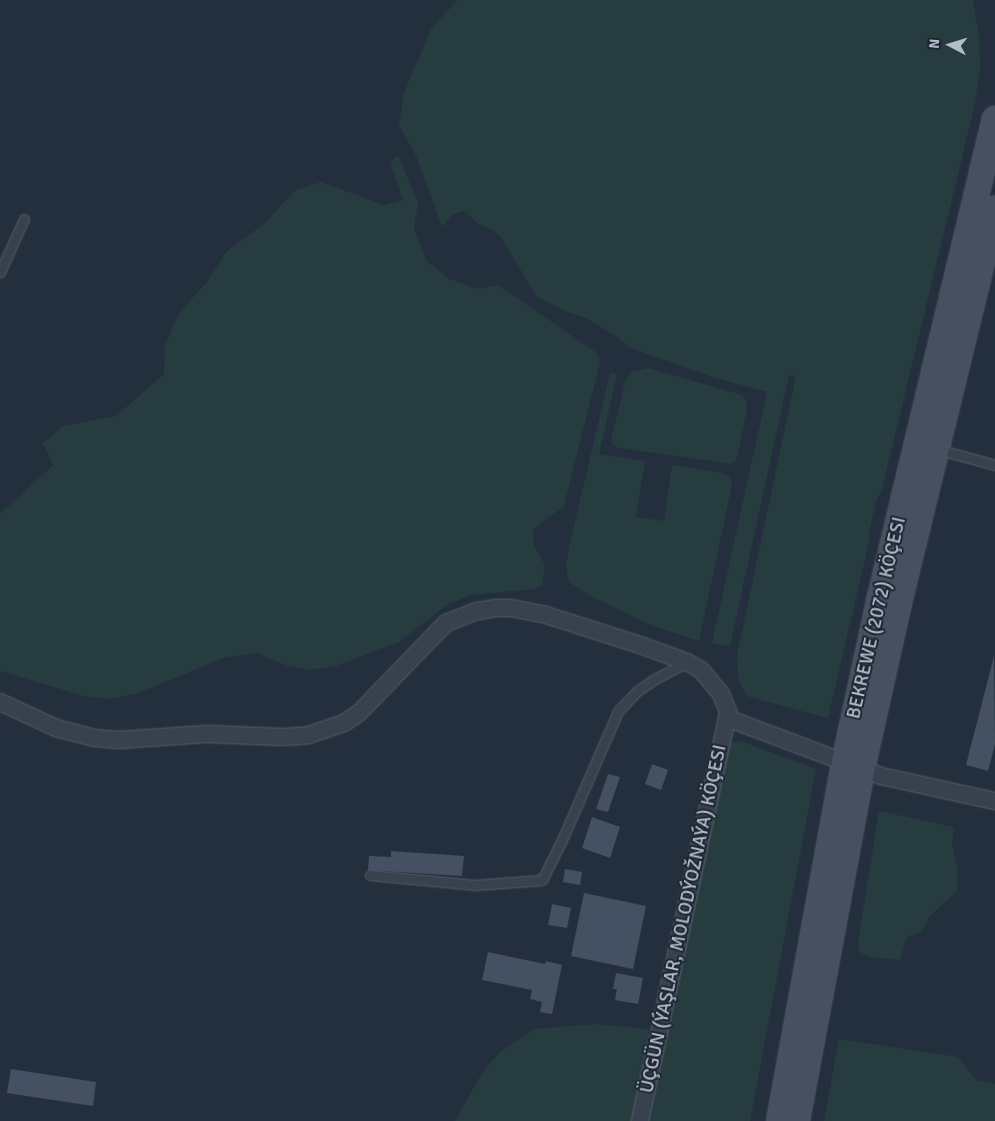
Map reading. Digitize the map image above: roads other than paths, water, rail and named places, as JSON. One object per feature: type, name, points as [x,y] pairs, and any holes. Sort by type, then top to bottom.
[{"type":"main road","name":"BEKREWE (2072) KÖÇESI","points":[[779,1121],[853,766],[899,603],[937,449],[982,245],[995,119]]},
{"type":"main road","name":"BEKREWE (2072) KÖÇESI","points":[[797,1121],[879,601],[982,245],[995,209]]},
{"type":"street","points":[[0,702],[56,728],[95,738],[119,740],[206,734],[284,737],[309,734],[344,723],[359,713],[446,623],[478,611],[511,608],[546,615],[687,662],[712,681],[728,711],[727,718],[853,766],[995,801]]},
{"type":"street","name":"ÜÇGÜN (ÝAŞLAR, MOLODÝOŽNAÝA) KÖÇESI","points":[[640,1121],[727,718]]},
{"type":"lane","points":[[0,272],[24,219]]},
{"type":"lane","points":[[937,449],[995,465]]},
{"type":"lane","points":[[370,875],[476,885],[542,880],[562,840],[618,711],[643,687],[687,662]]}]
